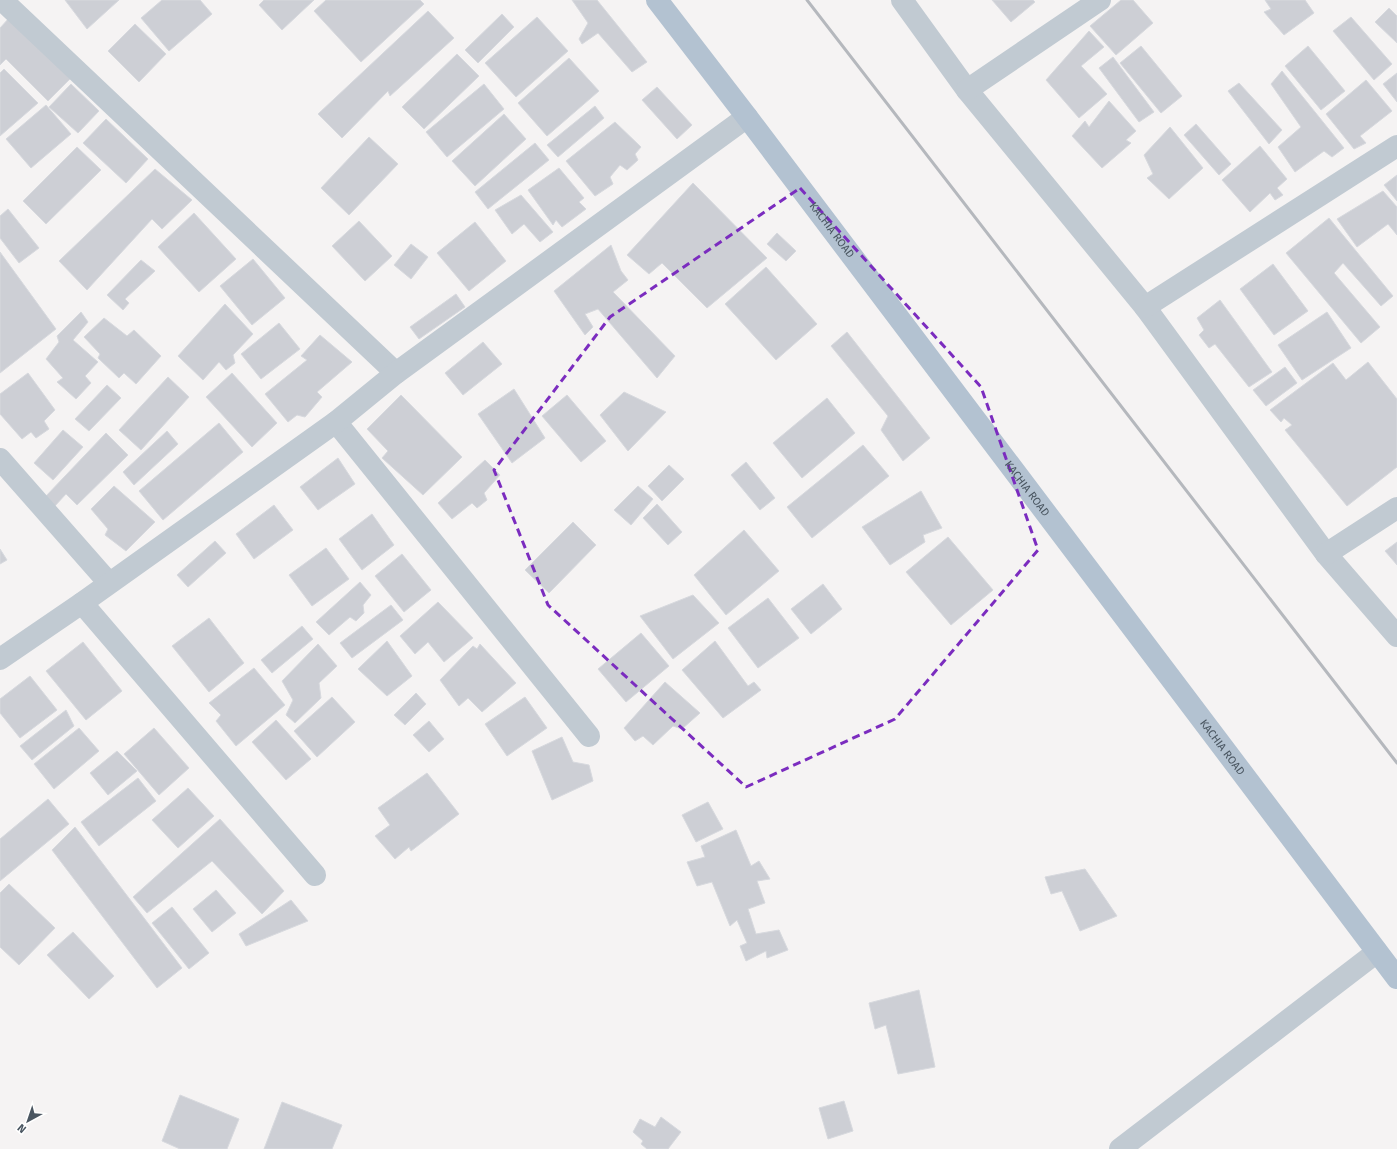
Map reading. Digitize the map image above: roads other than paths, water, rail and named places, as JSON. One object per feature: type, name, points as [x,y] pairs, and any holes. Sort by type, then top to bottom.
[{"type":"main road","name":"KACHIA ROAD","points":[[657,0],[1397,978]]},
{"type":"street","points":[[902,0],[967,90],[1145,307],[1326,554],[1397,636]]},
{"type":"street","points":[[967,90],[1100,0]]},
{"type":"street","points":[[8,5],[396,373]]},
{"type":"street","points":[[0,659],[82,603],[336,422],[396,373],[747,117]]},
{"type":"street","points":[[1145,307],[1397,146]]},
{"type":"street","points":[[336,422],[589,736]]},
{"type":"street","points":[[0,459],[109,583]]},
{"type":"street","points":[[1326,554],[1397,508]]},
{"type":"street","points":[[82,603],[315,875]]},
{"type":"street","points":[[1120,1149],[1377,952]]},
{"type":"railway","points":[[807,0],[1397,763]]}]
